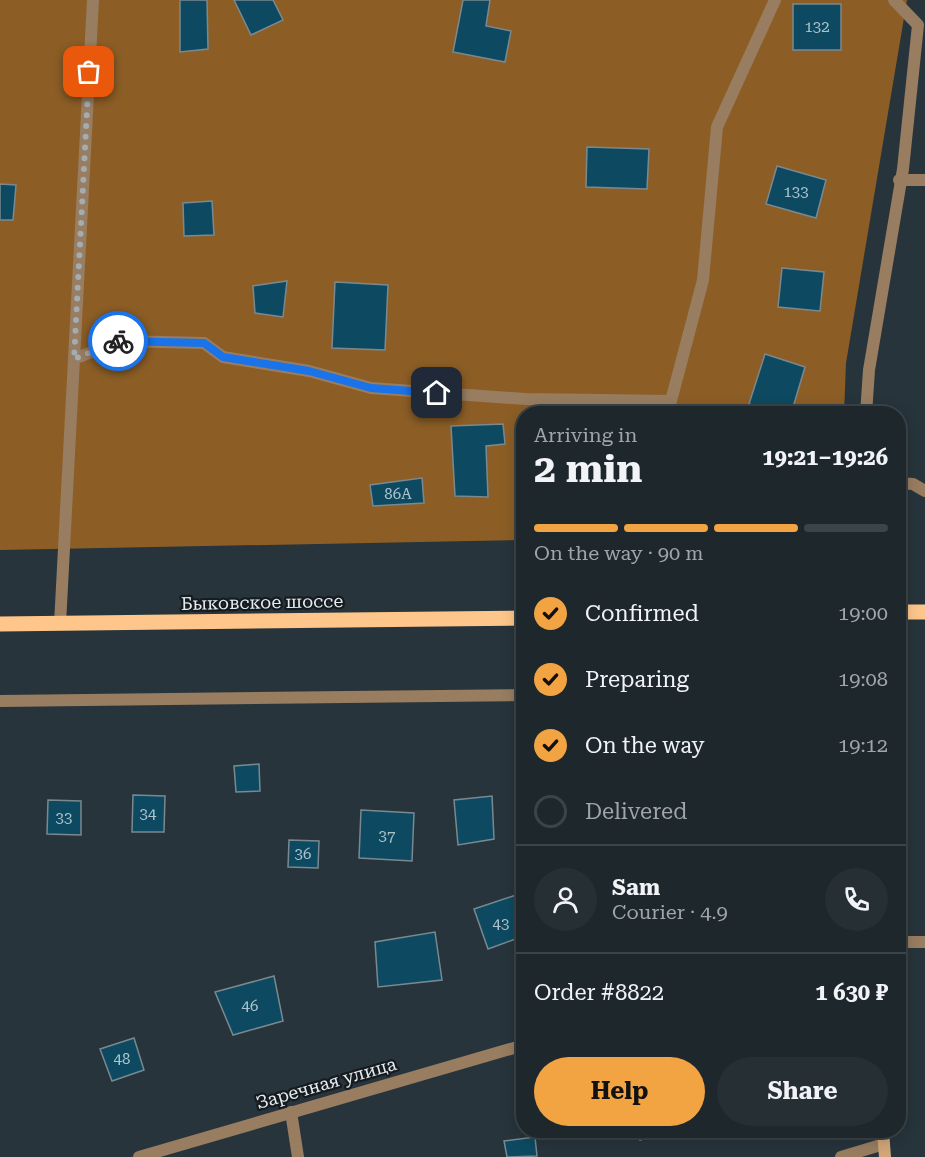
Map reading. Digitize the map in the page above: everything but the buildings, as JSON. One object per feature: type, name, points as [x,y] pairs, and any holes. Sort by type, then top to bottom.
[{"type":"main road","points":[[906,612],[925,612]]},
{"type":"main road","name":"Быковское шоссе","points":[[0,624],[516,618]]},
{"type":"street","points":[[60,624],[93,0]]},
{"type":"street","points":[[74,359],[119,341],[204,343],[223,357],[309,371],[371,388],[525,399],[671,401],[703,280],[717,127],[775,0]]},
{"type":"street","points":[[866,406],[868,370],[899,180],[903,169],[918,25],[894,0]]},
{"type":"street","points":[[899,180],[925,180]]},
{"type":"street","points":[[906,484],[914,484],[925,491]]},
{"type":"street","points":[[0,701],[516,695]]},
{"type":"street","points":[[906,942],[925,942]]},
{"type":"street","name":"Заречная улица","points":[[139,1157],[516,1047]]},
{"type":"street","points":[[291,1112],[298,1157]]},
{"type":"street","points":[[841,1157],[884,1150]]},
{"type":"shaded area","points":[[0,0],[907,0],[846,363],[844,406],[516,406],[516,540],[0,550]]},
{"type":"way so far","points":[[89,72],[74,359],[118,341]]},
{"type":"route","points":[[118,341],[204,343],[223,357],[309,371],[371,388],[437,393]]}]
